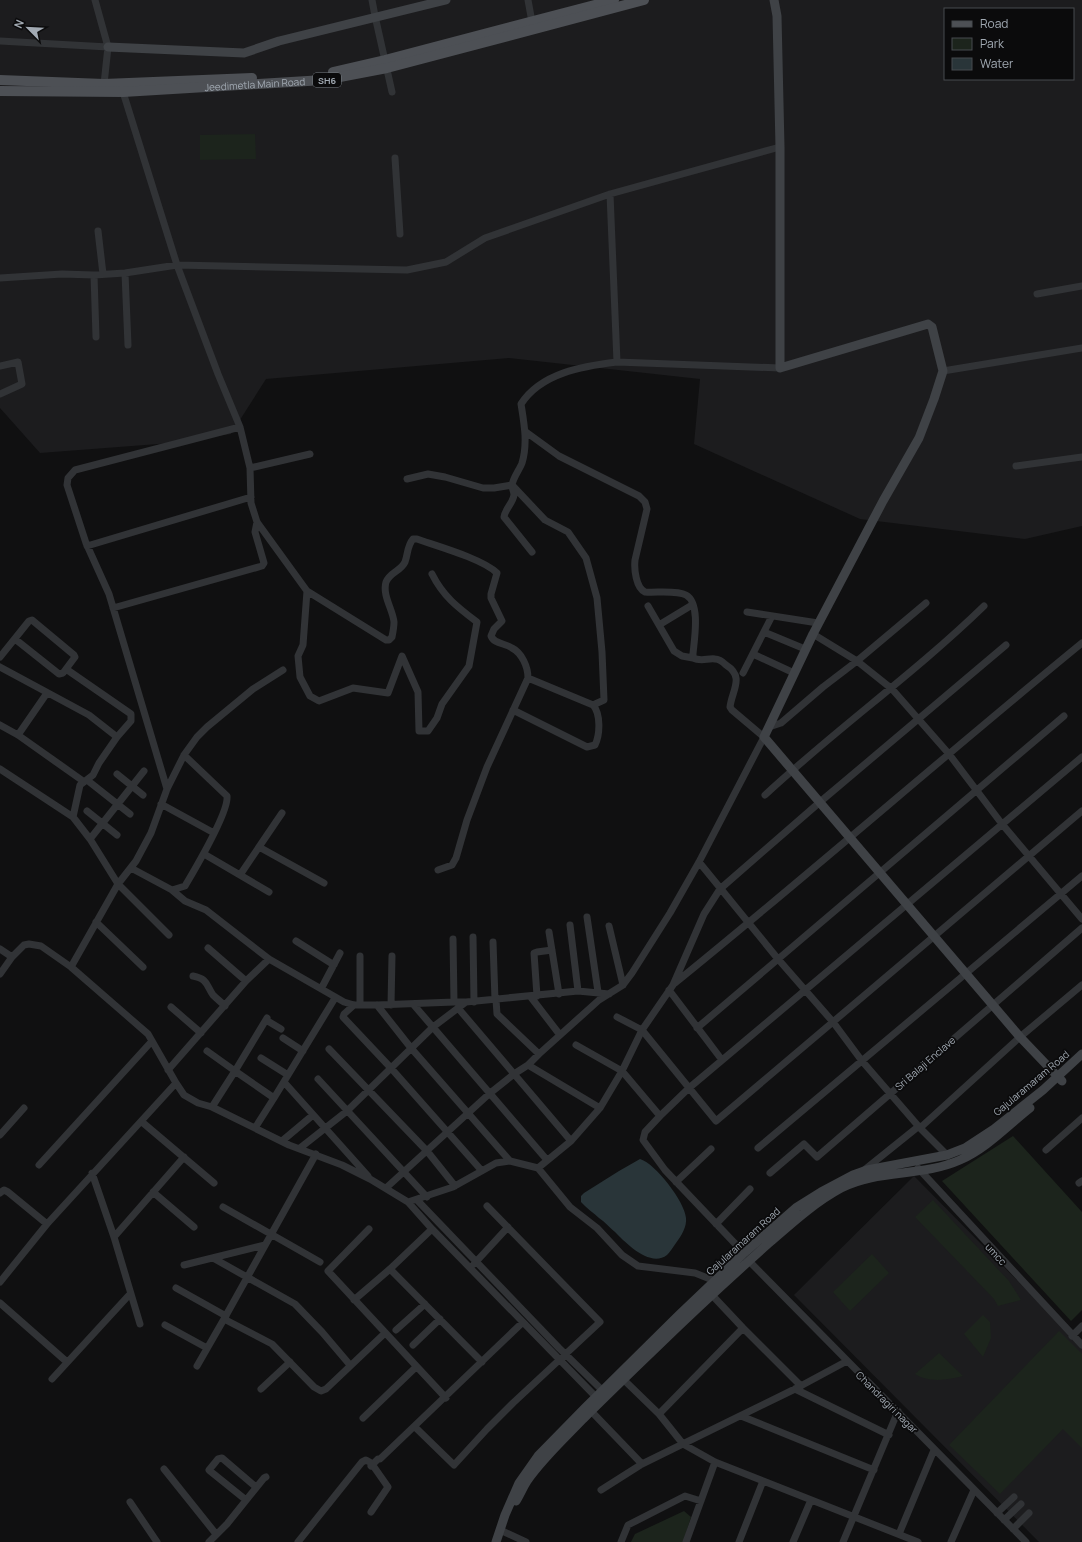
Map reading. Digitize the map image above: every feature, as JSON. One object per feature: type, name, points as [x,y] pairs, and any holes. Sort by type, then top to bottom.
[{"type":"main road","name":"Jeedimetla Main Road","points":[[0,80],[104,84],[316,75],[386,64],[614,0]]},
{"type":"main road","name":"Jeedimetla Main Road","points":[[0,91],[123,92],[324,80],[644,0]]},
{"type":"street","points":[[95,0],[108,47],[104,84]]},
{"type":"street","points":[[372,0],[392,92]]},
{"type":"street","points":[[0,41],[244,53],[278,41],[375,16],[446,0]]},
{"type":"street","points":[[528,0],[532,22]]},
{"type":"street","points":[[774,0],[777,16],[780,147],[780,368]]},
{"type":"street","points":[[123,92],[176,265],[240,427],[250,468],[250,497],[257,522],[307,591],[386,640],[389,640],[392,637],[394,621],[389,607],[385,584],[388,577],[404,563],[409,543],[413,539],[417,539],[476,560],[497,573],[491,598],[502,621],[494,629],[491,636],[495,641],[515,649],[525,662],[528,670],[528,678],[487,767],[467,820],[456,858],[452,865],[438,870]]},
{"type":"street","points":[[0,278],[62,274],[94,275],[125,273],[176,265],[406,270],[446,262],[485,238],[610,194],[780,147]]},
{"type":"street","points":[[395,158],[400,234]]},
{"type":"street","points":[[610,194],[617,362]]},
{"type":"street","points":[[98,231],[103,274]]},
{"type":"street","points":[[125,273],[128,345]]},
{"type":"street","points":[[94,275],[96,337]]},
{"type":"street","points":[[1037,294],[1082,286]]},
{"type":"street","points":[[386,1188],[489,1094],[514,1074],[528,1066],[560,1034],[600,1000],[623,985],[632,973],[670,913],[699,862],[769,727],[818,623],[883,501],[919,438],[943,371],[932,327],[928,324],[780,368],[617,362],[566,372],[548,379],[527,395],[521,404],[526,432],[525,452],[522,464],[512,485],[514,494],[512,502],[505,512],[504,517],[532,552]]},
{"type":"street","points":[[943,371],[1082,348]]},
{"type":"street","points":[[0,366],[18,362],[22,384],[0,394]]},
{"type":"street","points":[[167,789],[107,589],[87,546],[67,485],[68,478],[75,470],[240,427]]},
{"type":"street","points":[[526,432],[559,456],[639,496],[645,502],[647,509],[634,568],[640,588],[645,592],[685,595],[690,598],[696,624],[692,654],[694,658]]},
{"type":"street","points":[[250,468],[310,454]]},
{"type":"street","points":[[1016,466],[1082,456]]},
{"type":"street","points":[[407,480],[428,474],[445,477],[483,488],[512,485]]},
{"type":"street","points":[[512,485],[545,520],[568,532],[586,558],[598,598],[602,652],[604,700],[593,705]]},
{"type":"street","points":[[87,546],[250,497]]},
{"type":"street","points":[[113,608],[262,566],[264,563],[255,532],[257,522]]},
{"type":"street","points":[[307,591],[303,645],[298,656],[300,677],[310,696],[319,701],[353,688],[388,694],[402,656],[418,692],[418,731],[428,731],[437,718],[442,704],[469,666],[477,622],[455,606],[439,587],[432,574]]},
{"type":"street","points":[[769,727],[781,724],[823,687],[857,661],[926,602]]},
{"type":"street","points":[[659,625],[692,605]]},
{"type":"street","points":[[648,606],[674,651],[682,656],[697,660],[718,659],[731,668],[738,682],[730,707],[732,710],[764,737],[1020,1037],[1060,1079]]},
{"type":"street","points":[[765,795],[792,770],[892,689],[984,606]]},
{"type":"street","points":[[747,612],[818,623]]},
{"type":"street","points":[[743,673],[772,616]]},
{"type":"street","points":[[0,658],[29,621],[32,620],[74,655],[74,659],[66,669],[59,674],[15,639]]},
{"type":"street","points":[[764,632],[805,649]]},
{"type":"street","points":[[813,634],[857,661],[892,689],[949,754],[1002,824],[1082,919]]},
{"type":"street","points":[[671,988],[1082,643]]},
{"type":"street","points":[[538,1168],[571,1141],[600,1108],[622,1071],[642,1030],[671,988],[704,914],[720,889],[820,802],[1006,645]]},
{"type":"street","points":[[753,654],[794,673]]},
{"type":"street","points":[[0,667],[89,715],[117,737]]},
{"type":"street","points":[[66,669],[131,714],[131,720],[99,762],[93,775],[79,787],[73,817]]},
{"type":"street","points":[[71,967],[118,884],[136,861],[151,833],[167,789],[184,755],[197,737],[207,727],[253,689],[283,670]]},
{"type":"street","points":[[513,710],[587,747],[594,745],[597,740],[598,715],[597,709],[593,705],[528,678]]},
{"type":"street","points":[[18,735],[47,693]]},
{"type":"street","points":[[697,1028],[1064,716]]},
{"type":"street","points":[[0,724],[85,781],[130,814]]},
{"type":"street","points":[[172,890],[185,886],[204,854],[227,803],[227,796],[184,755]]},
{"type":"street","name":"Chandragiri nagar","points":[[1026,1542],[934,1450],[898,1411],[847,1361],[747,1257],[665,1170],[644,1140],[645,1132],[689,1088],[1082,757]]},
{"type":"street","points":[[0,769],[73,817],[90,839],[118,884],[169,935]]},
{"type":"street","points":[[90,839],[144,771]]},
{"type":"street","points":[[117,774],[143,795]]},
{"type":"street","points":[[161,804],[214,833]]},
{"type":"street","points":[[617,1017],[642,1030],[716,1121],[1082,811]]},
{"type":"street","points":[[87,812],[117,835]]},
{"type":"street","points":[[240,875],[282,813]]},
{"type":"street","points":[[259,847],[324,883]]},
{"type":"street","points":[[204,854],[270,892]]},
{"type":"street","points":[[699,862],[720,889],[833,1022],[862,1060],[919,1127],[947,1155]]},
{"type":"street","points":[[131,868],[172,890],[185,901],[206,910],[269,959],[335,998],[357,1005],[456,1005],[470,1002],[578,992],[598,992],[609,994]]},
{"type":"street","points":[[758,1148],[1082,876]]},
{"type":"street","points":[[587,917],[598,992]]},
{"type":"street","points":[[96,922],[143,967]]},
{"type":"street","points":[[570,925],[578,992]]},
{"type":"street","points":[[609,926],[623,985]]},
{"type":"street","name":"Sri Balaji Enclave","points":[[770,1173],[804,1144],[817,1157],[1082,928]]},
{"type":"street","points":[[549,932],[559,994]]},
{"type":"street","points":[[470,1002],[472,937]]},
{"type":"street","points":[[453,939],[456,1005],[571,1141]]},
{"type":"street","points":[[296,941],[334,966]]},
{"type":"street","points":[[493,942],[497,1014],[539,1054]]},
{"type":"street","points":[[0,974],[12,956],[24,945],[35,944],[41,946],[71,967],[148,1034],[184,1095],[198,1103],[212,1107],[282,1141],[342,1165],[370,1179],[408,1202],[522,1323],[596,1397]]},
{"type":"street","points":[[208,948],[246,981]]},
{"type":"street","points":[[0,949],[12,956]]},
{"type":"street","points":[[552,950],[534,953],[534,996],[560,1034]]},
{"type":"street","points":[[321,989],[340,953]]},
{"type":"street","points":[[357,1005],[360,956]]},
{"type":"street","points":[[391,1005],[392,956]]},
{"type":"street","points":[[168,1070],[246,981],[269,959]]},
{"type":"street","points":[[194,976],[201,978],[207,983],[212,993],[225,1006]]},
{"type":"street","points":[[862,1172],[919,1127],[1020,1037],[1082,985]]},
{"type":"street","points":[[671,988],[697,1028],[722,1060]]},
{"type":"street","points":[[255,1128],[335,998]]},
{"type":"street","points":[[413,1004],[489,1094],[548,1160]]},
{"type":"street","points":[[357,1005],[344,1014],[343,1017],[390,1067],[482,1171]]},
{"type":"street","points":[[377,1005],[411,1048],[510,1161]]},
{"type":"street","points":[[300,1148],[326,1130],[348,1111],[390,1067],[456,1005]]},
{"type":"street","points":[[171,1006],[201,1033]]},
{"type":"street","points":[[212,1107],[266,1019],[281,1029]]},
{"type":"street","points":[[283,1038],[303,1051]]},
{"type":"street","points":[[39,1165],[70,1133],[152,1041]]},
{"type":"street","points":[[576,1045],[622,1071],[660,1116]]},
{"type":"street","points":[[329,1049],[427,1151],[455,1186]]},
{"type":"street","points":[[207,1051],[274,1098]]},
{"type":"street","name":"Gajularamaram Road","points":[[501,1542],[502,1532],[511,1499],[524,1473],[596,1397],[715,1281],[821,1201],[842,1188],[861,1180],[878,1176],[919,1171],[960,1160],[978,1150],[1000,1134],[1060,1079],[1082,1054]]},
{"type":"street","points":[[261,1058],[288,1075]]},
{"type":"street","name":"Gajularamaram Road","points":[[496,1542],[527,1481],[546,1458],[798,1207],[840,1181],[862,1172],[947,1155],[965,1148],[994,1129],[1043,1090],[1082,1062]]},
{"type":"street","points":[[528,1066],[600,1108]]},
{"type":"street","points":[[318,1079],[427,1197]]},
{"type":"street","points":[[284,1082],[370,1179]]},
{"type":"street","points":[[0,1282],[47,1224],[92,1173],[142,1122],[176,1083]]},
{"type":"street","points":[[0,1135],[24,1108]]},
{"type":"street","points":[[282,1141],[313,1115]]},
{"type":"street","points":[[1046,1150],[1082,1118]]},
{"type":"street","points":[[142,1122],[214,1183]]},
{"type":"street","points":[[676,1182],[710,1149]]},
{"type":"street","points":[[197,1366],[316,1154]]},
{"type":"street","points":[[114,1237],[184,1157]]},
{"type":"street","points":[[408,1202],[427,1197],[455,1186],[496,1163],[510,1161],[538,1168],[570,1206],[596,1228],[622,1254],[638,1266],[695,1273],[715,1281]]},
{"type":"street","name":"umcc","points":[[913,1162],[919,1171],[1082,1345]]},
{"type":"street","points":[[92,1173],[114,1237],[140,1324]]},
{"type":"street","points":[[716,1224],[750,1189]]},
{"type":"street","points":[[0,1192],[4,1190],[8,1192],[47,1224]]},
{"type":"street","points":[[153,1192],[194,1227]]},
{"type":"street","points":[[417,1200],[565,1354],[603,1391]]},
{"type":"street","points":[[415,1427],[454,1465],[507,1408],[600,1322],[487,1206]]},
{"type":"street","points":[[223,1207],[320,1262]]},
{"type":"street","points":[[469,1268],[508,1227]]},
{"type":"street","points":[[369,1229],[328,1271],[446,1398]]},
{"type":"street","points":[[354,1300],[390,1269],[432,1229]]},
{"type":"street","points":[[184,1265],[265,1245]]},
{"type":"street","points":[[213,1258],[287,1299],[298,1307],[350,1365]]},
{"type":"street","points":[[390,1269],[482,1362]]},
{"type":"street","points":[[176,1288],[225,1318],[272,1344],[314,1387],[321,1391],[326,1389],[385,1333]]},
{"type":"street","points":[[52,1379],[130,1294]]},
{"type":"street","points":[[711,1294],[798,1387],[889,1434]]},
{"type":"street","points":[[0,1303],[67,1362]]},
{"type":"street","points":[[396,1330],[425,1304]]},
{"type":"street","points":[[413,1345],[440,1319]]},
{"type":"street","points":[[372,1467],[380,1462],[380,1459],[446,1398],[522,1323]]},
{"type":"street","points":[[164,1325],[207,1348]]},
{"type":"street","points":[[1072,1336],[1082,1326]]},
{"type":"street","points":[[659,1414],[743,1328]]},
{"type":"street","points":[[600,1490],[642,1464],[741,1416],[847,1361]]},
{"type":"street","points":[[261,1389],[290,1362]]},
{"type":"street","points":[[363,1418],[416,1366]]},
{"type":"street","points":[[623,1380],[659,1414],[683,1444],[715,1462],[918,1542]]},
{"type":"street","points":[[843,1542],[898,1411]]},
{"type":"street","points":[[591,1412],[642,1464]]},
{"type":"street","points":[[741,1416],[874,1470]]},
{"type":"street","points":[[899,1534],[934,1450]]},
{"type":"street","points":[[246,1500],[210,1471],[210,1467],[218,1459],[222,1458],[256,1487]]},
{"type":"street","points":[[298,1542],[362,1462],[366,1460],[388,1487],[370,1512]]},
{"type":"street","points":[[686,1542],[715,1462]]},
{"type":"street","points":[[164,1469],[216,1534]]},
{"type":"street","points":[[209,1542],[264,1478],[266,1478]]},
{"type":"street","points":[[739,1542],[763,1481]]},
{"type":"street","points":[[951,1542],[974,1490]]},
{"type":"street","points":[[621,1542],[628,1525],[685,1496],[701,1501]]},
{"type":"street","points":[[997,1513],[1014,1498]]},
{"type":"street","points":[[793,1542],[811,1500]]},
{"type":"street","points":[[130,1502],[157,1542]]},
{"type":"street","points":[[1004,1520],[1021,1504]]},
{"type":"street","points":[[1013,1529],[1029,1514]]},
{"type":"street","points":[[502,1532],[526,1542]]},
{"type":"shaded area","points":[[0,0],[1082,0],[1082,526],[1025,539],[860,519],[694,444],[700,379],[509,358],[266,379],[231,434],[171,443],[40,453],[0,408]]},
{"type":"shaded area","points":[[914,1176],[1082,1346],[1082,1542],[1039,1542],[794,1295]]},
{"type":"green space","points":[[255,134],[256,159],[200,160],[200,135]]},
{"type":"green space","points":[[1013,1136],[1082,1212],[1082,1310],[1071,1321],[942,1181]]},
{"type":"green space","points":[[933,1200],[1009,1281],[1021,1300],[998,1306],[994,1299],[915,1217]]},
{"type":"green space","points":[[872,1254],[889,1273],[850,1311],[833,1292]]},
{"type":"green space","points":[[983,1315],[990,1322],[991,1338],[983,1357],[964,1334]]},
{"type":"green space","points":[[1059,1331],[1082,1354],[1082,1448],[1063,1429],[1000,1494],[949,1445]]},
{"type":"green space","points":[[939,1353],[963,1376],[951,1379],[932,1380],[915,1374]]},
{"type":"green space","points":[[684,1511],[691,1517],[683,1542],[631,1542],[635,1534]]},
{"type":"water","points":[[640,1159],[646,1162],[661,1175],[675,1193],[686,1218],[685,1228],[680,1237],[667,1255],[660,1258],[646,1256],[632,1248],[581,1202],[581,1196],[584,1193]]}]
